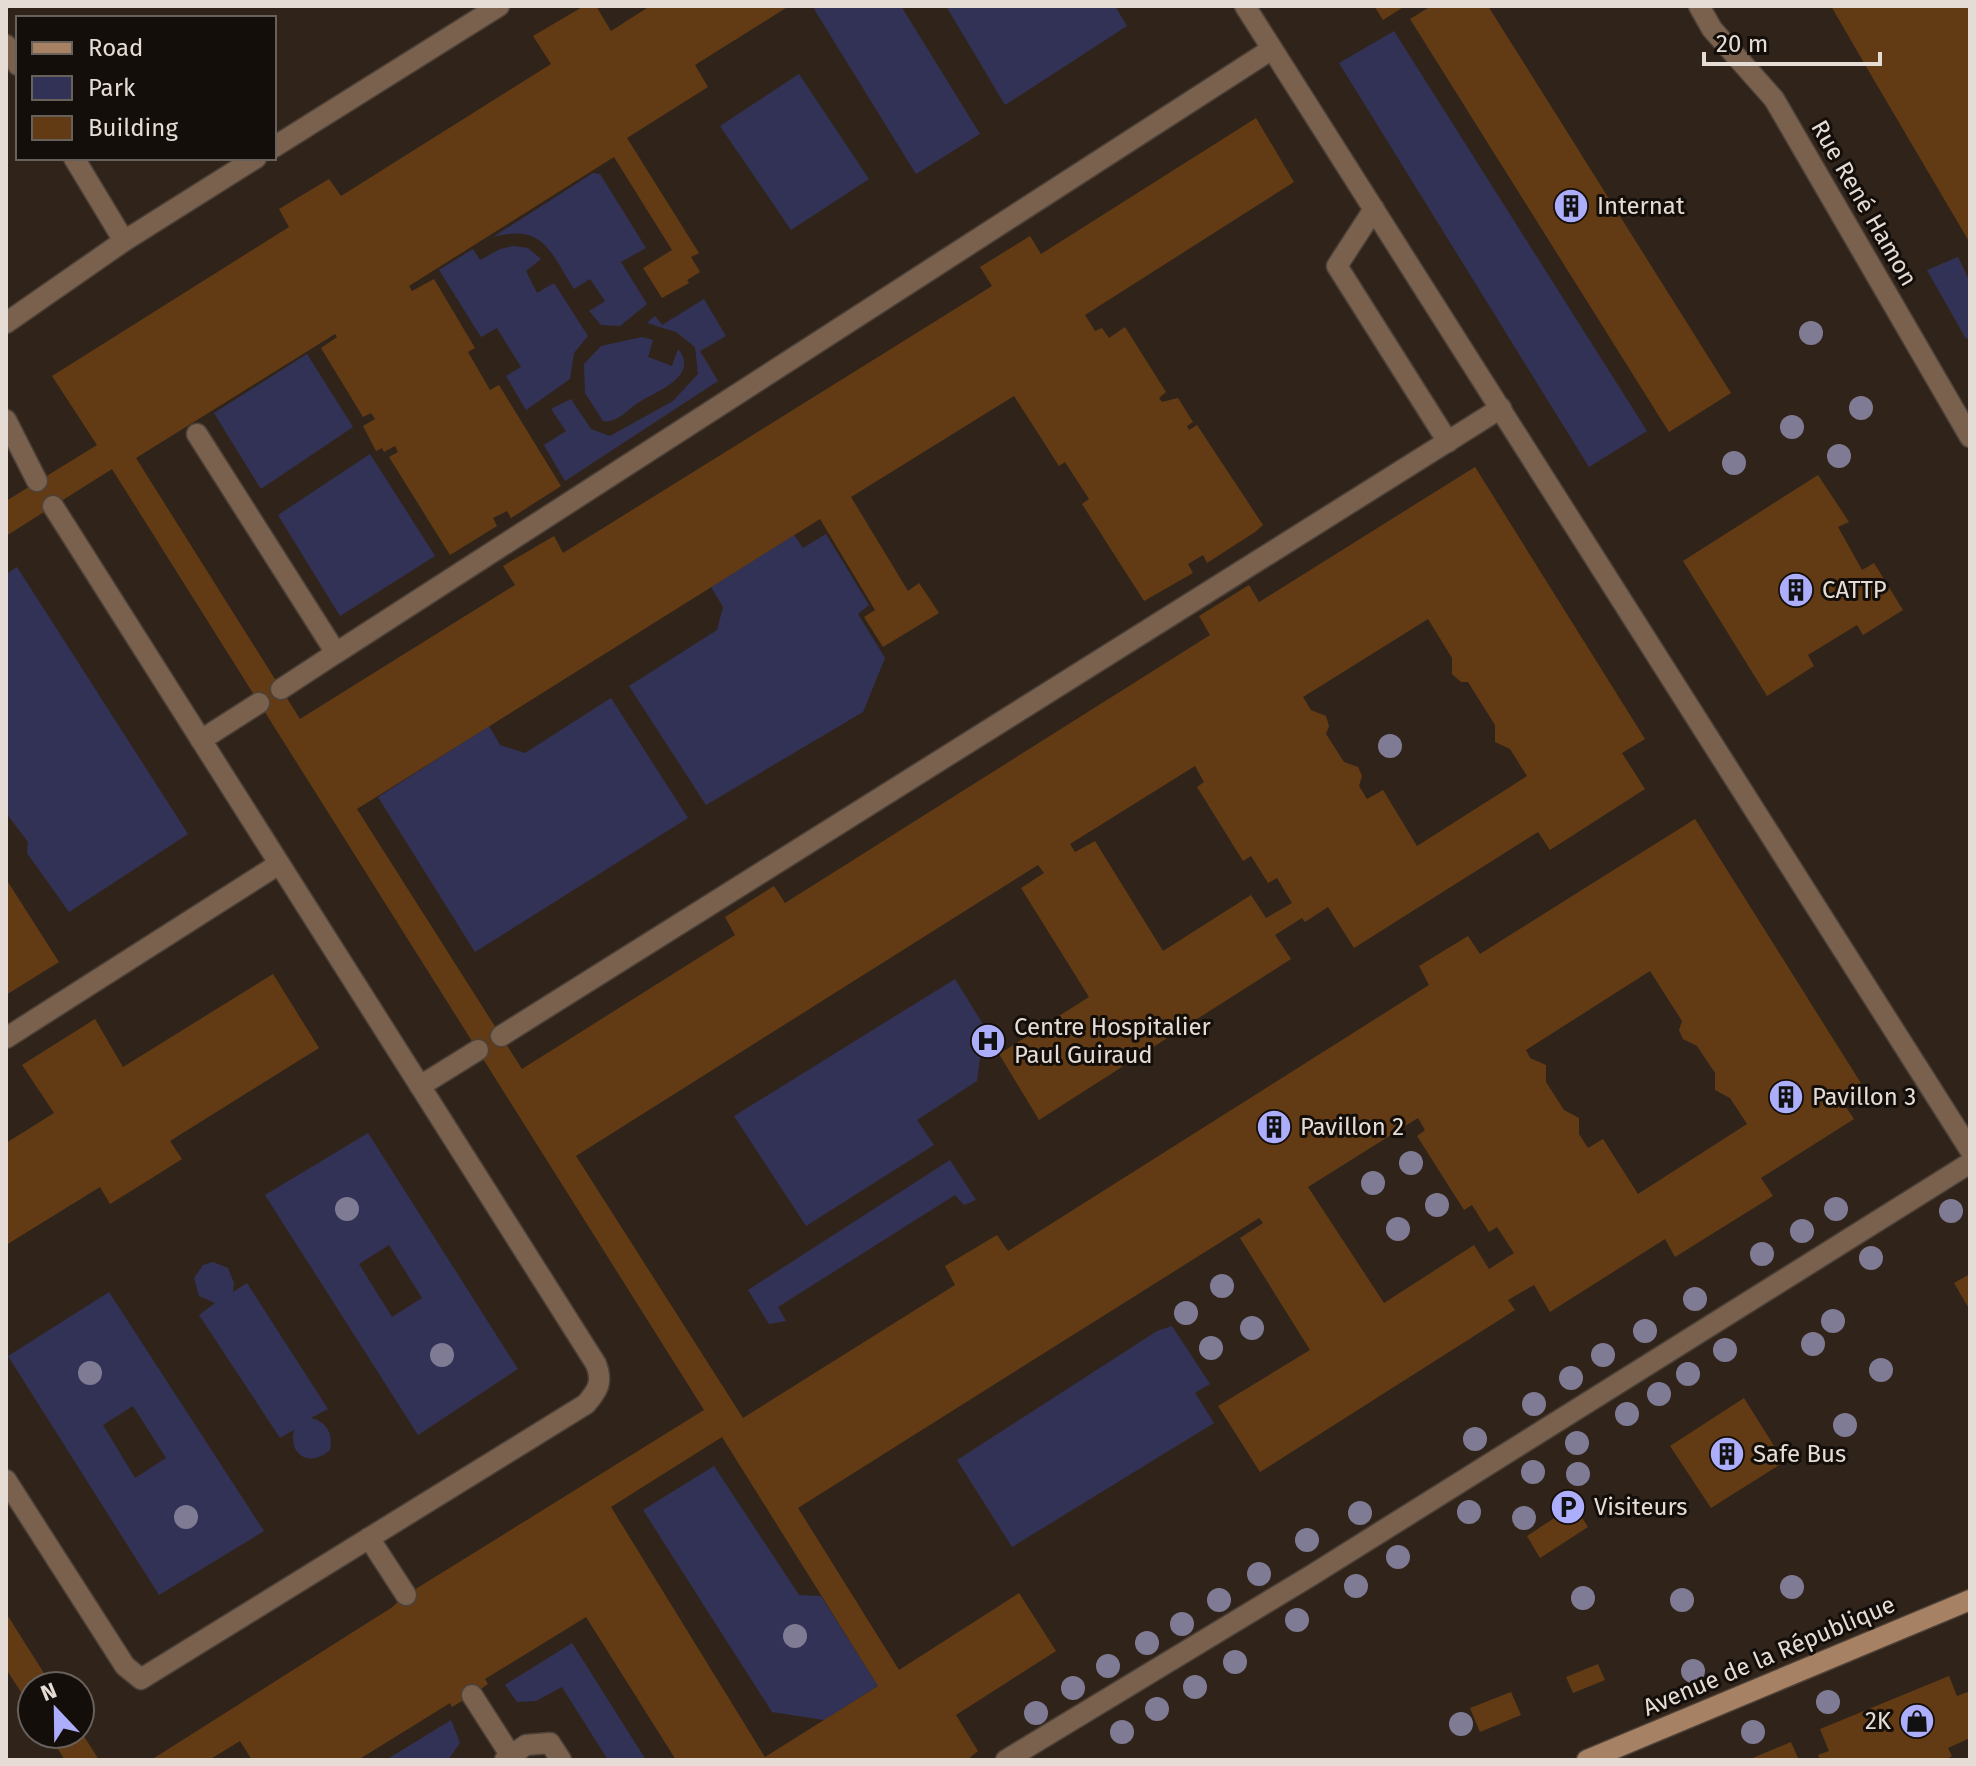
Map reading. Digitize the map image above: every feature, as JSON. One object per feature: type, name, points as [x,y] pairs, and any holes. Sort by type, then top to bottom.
[{"type":"main road","name":"Avenue de la République","points":[[1587,1760],[1970,1600]]},
{"type":"street","points":[[276,146],[499,6]]},
{"type":"street","points":[[1245,6],[1970,1150]]},
{"type":"street","name":"Rue René Hamon","points":[[1699,6],[1712,29],[1774,99],[1970,437]]},
{"type":"street","points":[[281,689],[1272,49]]},
{"type":"street","points":[[75,160],[124,241]]},
{"type":"street","points":[[6,323],[124,241],[253,160]]},
{"type":"street","points":[[1374,209],[1337,266],[1448,442]]},
{"type":"street","points":[[501,1036],[1501,408]]},
{"type":"street","points":[[6,420],[37,481]]},
{"type":"street","points":[[197,434],[336,653]]},
{"type":"street","points":[[6,1480],[125,1666],[141,1679],[586,1404],[598,1391],[601,1376],[53,506]]},
{"type":"street","points":[[201,740],[259,703]]},
{"type":"street","points":[[6,1038],[279,864]]},
{"type":"street","points":[[420,1086],[478,1050]]},
{"type":"street","points":[[1006,1760],[1312,1575],[1970,1163]]},
{"type":"street","points":[[369,1538],[406,1595]]},
{"type":"street","points":[[472,1695],[508,1758],[526,1745],[550,1743],[561,1760]]},
{"type":"green space","points":[[819,6],[901,6],[980,134],[916,174],[814,9]]},
{"type":"green space","points":[[946,6],[1115,6],[1127,26],[1005,105]]},
{"type":"green space","points":[[1394,31],[1647,431],[1589,467],[1339,63]]},
{"type":"green space","points":[[799,74],[869,179],[791,230],[720,126]]},
{"type":"green space","points":[[593,173],[600,174],[646,248],[621,262],[647,304],[620,326],[601,325],[589,311],[605,301],[590,279],[574,289],[544,244],[524,234],[493,237]]},
{"type":"green space","points":[[514,246],[528,248],[541,259],[526,271],[537,293],[554,283],[588,336],[574,353],[570,379],[526,410],[506,376],[521,367],[497,328],[481,337],[439,270],[473,249],[480,260],[500,249]]},
{"type":"green space","points":[[1958,257],[1970,282],[1970,338],[1966,339],[1927,270]]},
{"type":"green space","points":[[704,299],[726,336],[700,351],[718,381],[565,481],[544,445],[566,431],[551,409],[571,399],[591,429],[610,436],[673,401],[698,374],[695,347],[676,332],[647,323],[655,316],[662,325]]},
{"type":"green space","points":[[642,337],[653,340],[648,357],[672,366],[678,349],[684,367],[666,387],[618,418],[603,421],[585,393],[584,364],[601,346]]},
{"type":"green space","points":[[307,354],[353,427],[261,489],[214,413]]},
{"type":"green space","points":[[370,454],[435,556],[340,616],[278,515]]},
{"type":"green space","points":[[826,534],[869,605],[858,614],[885,658],[863,712],[706,805],[629,686],[717,630],[723,607],[711,587],[794,535],[803,548]]},
{"type":"green space","points":[[17,567],[188,834],[69,912],[27,853],[28,842],[6,813],[6,574]]},
{"type":"green space","points":[[611,698],[688,818],[475,952],[378,797],[489,726],[500,745],[525,753]]},
{"type":"green space","points":[[955,979],[984,1026],[977,1081],[917,1120],[934,1145],[806,1226],[734,1116]]},
{"type":"green space","points":[[368,1133],[518,1369],[418,1435],[265,1195]],"holes":[[[389,1245],[422,1298],[392,1317],[359,1264]]]},
{"type":"green space","points":[[950,1160],[976,1200],[964,1205],[955,1195],[778,1307],[786,1321],[769,1324],[748,1290]]},
{"type":"green space","points":[[213,1262],[228,1268],[234,1283],[233,1292],[247,1283],[328,1409],[311,1418],[322,1423],[330,1434],[330,1450],[322,1455],[308,1458],[297,1452],[294,1430],[280,1438],[199,1315],[215,1303],[199,1296],[194,1278],[203,1265]]},
{"type":"green space","points":[[109,1292],[264,1531],[159,1595],[8,1356]],"holes":[[[133,1406],[166,1458],[135,1478],[103,1425]]]},
{"type":"green space","points":[[1172,1326],[1210,1384],[1195,1393],[1214,1423],[1012,1547],[957,1460],[1157,1331]]},
{"type":"green space","points":[[714,1466],[799,1595],[821,1596],[878,1686],[824,1720],[772,1712],[643,1510]]},
{"type":"green space","points":[[572,1643],[646,1760],[608,1760],[562,1687],[536,1701],[517,1702],[505,1685]]},
{"type":"green space","points":[[451,1720],[460,1743],[448,1760],[386,1760]]},
{"type":"building","points":[[584,6],[596,6],[611,31],[650,6],[789,6],[695,65],[708,87],[627,138],[699,253],[691,257],[700,272],[687,280],[689,283],[662,298],[643,268],[672,250],[614,157],[409,286],[412,291],[434,279],[475,348],[468,352],[490,390],[499,385],[561,486],[511,518],[507,511],[493,518],[497,526],[450,555],[389,457],[398,452],[395,446],[384,452],[382,448],[376,451],[363,426],[375,419],[371,413],[363,417],[321,348],[337,337],[335,334],[136,458],[300,719],[515,585],[503,566],[554,536],[563,553],[992,286],[980,267],[1030,236],[1041,254],[1256,118],[1294,182],[1085,315],[1095,331],[1102,328],[1109,338],[1125,327],[1166,392],[1159,398],[1162,402],[1178,398],[1193,422],[1187,426],[1189,430],[1197,425],[1263,525],[1255,532],[1207,563],[1203,555],[1188,564],[1193,573],[1144,601],[1082,504],[1089,499],[1065,462],[1059,466],[1014,396],[851,497],[908,591],[919,583],[939,613],[883,647],[864,617],[875,610],[820,519],[357,809],[522,1069],[735,935],[725,917],[774,886],[785,903],[1210,635],[1199,616],[1249,585],[1259,602],[1475,467],[1645,739],[1622,753],[1645,789],[1550,850],[1538,832],[1354,948],[1328,907],[1305,922],[1302,918],[1275,935],[1291,959],[1039,1120],[999,1054],[1089,997],[1021,888],[1044,873],[1038,865],[576,1156],[743,1418],[955,1285],[945,1266],[997,1235],[1008,1251],[1429,985],[1419,966],[1468,936],[1480,954],[1695,819],[1864,1088],[1842,1101],[1854,1119],[1761,1178],[1773,1196],[1675,1257],[1665,1239],[1550,1312],[1534,1285],[1508,1300],[1515,1310],[1260,1472],[1218,1406],[1310,1350],[1240,1238],[1263,1223],[1259,1218],[798,1508],[899,1670],[1019,1593],[1056,1651],[956,1715],[978,1751],[967,1760],[676,1760],[586,1617],[485,1679],[488,1684],[472,1695],[452,1707],[450,1703],[358,1760],[252,1760],[240,1741],[209,1760],[151,1760],[391,1608],[406,1595],[704,1410],[112,469],[6,536],[6,501],[97,445],[52,376],[289,227],[279,209],[329,179],[341,196],[551,64],[533,36]],"holes":[[[1428,619],[1452,658],[1452,674],[1461,682],[1468,682],[1495,725],[1495,742],[1510,749],[1527,776],[1417,846],[1383,790],[1367,799],[1359,786],[1362,776],[1358,767],[1344,762],[1326,734],[1329,726],[1326,716],[1311,710],[1303,697]],[[1195,766],[1204,782],[1197,787],[1243,861],[1251,856],[1268,883],[1277,878],[1292,903],[1266,918],[1251,895],[1163,951],[1095,841],[1075,852],[1070,844]],[[1650,971],[1682,1021],[1679,1030],[1683,1039],[1697,1046],[1715,1073],[1715,1090],[1730,1098],[1747,1124],[1638,1194],[1603,1139],[1588,1148],[1579,1134],[1579,1118],[1564,1110],[1546,1082],[1546,1065],[1530,1058],[1526,1050]],[[1418,1118],[1425,1130],[1417,1136],[1464,1210],[1472,1205],[1489,1232],[1497,1227],[1514,1253],[1489,1269],[1474,1245],[1384,1303],[1308,1187]],[[722,1437],[878,1686],[765,1757],[611,1507]]]},
{"type":"building","points":[[1374,6],[1405,6],[1383,20]]},
{"type":"building","name":"Internat","points":[[1431,6],[1488,6],[1731,393],[1669,432],[1410,19]]},
{"type":"building","points":[[1831,6],[1970,6],[1970,243],[1874,80]]},
{"type":"building","name":"CATTP","points":[[1818,475],[1849,522],[1838,527],[1862,570],[1874,563],[1903,610],[1863,635],[1857,625],[1808,655],[1814,666],[1767,696],[1683,561]]},
{"type":"building","points":[[6,879],[59,962],[6,995]]},
{"type":"building","points":[[273,974],[319,1048],[170,1141],[182,1159],[144,1183],[110,1204],[100,1187],[6,1245],[6,1143],[54,1113],[22,1065],[95,1019],[123,1067]]},
{"type":"building","points":[[1970,1274],[1970,1310],[1954,1283]]},
{"type":"building","name":"Safe Bus","points":[[1744,1398],[1784,1462],[1711,1508],[1670,1446]]},
{"type":"building","points":[[1574,1505],[1588,1527],[1540,1558],[1527,1536]]},
{"type":"building","points":[[6,1613],[42,1670],[16,1670],[16,1684],[6,1669]]},
{"type":"building","points":[[1598,1664],[1605,1680],[1573,1693],[1566,1677]]},
{"type":"building","points":[[1949,1676],[1957,1696],[1970,1691],[1970,1738],[1948,1748],[1952,1756],[1945,1760],[1820,1760],[1818,1755],[1829,1751],[1820,1729]]},
{"type":"building","points":[[1511,1692],[1521,1715],[1480,1732],[1470,1708]]},
{"type":"building","points":[[1791,1742],[1799,1760],[1748,1760]]},
{"type":"building","points":[[58,1750],[93,1750],[99,1760],[65,1760]]},
{"type":"place","name":"Internat","points":[[1571,206]]},
{"type":"place","name":"CATTP","points":[[1796,590]]},
{"type":"place","name":"Centre Hospitalier Paul Guiraud","points":[[988,1041]]},
{"type":"place","name":"Pavillon 3","points":[[1786,1097]]},
{"type":"place","name":"Pavillon 2","points":[[1274,1127]]},
{"type":"place","name":"Safe Bus","points":[[1727,1454]]},
{"type":"place","name":"Visiteurs","points":[[1568,1507]]},
{"type":"place","name":"2K","points":[[1917,1721]]}]
